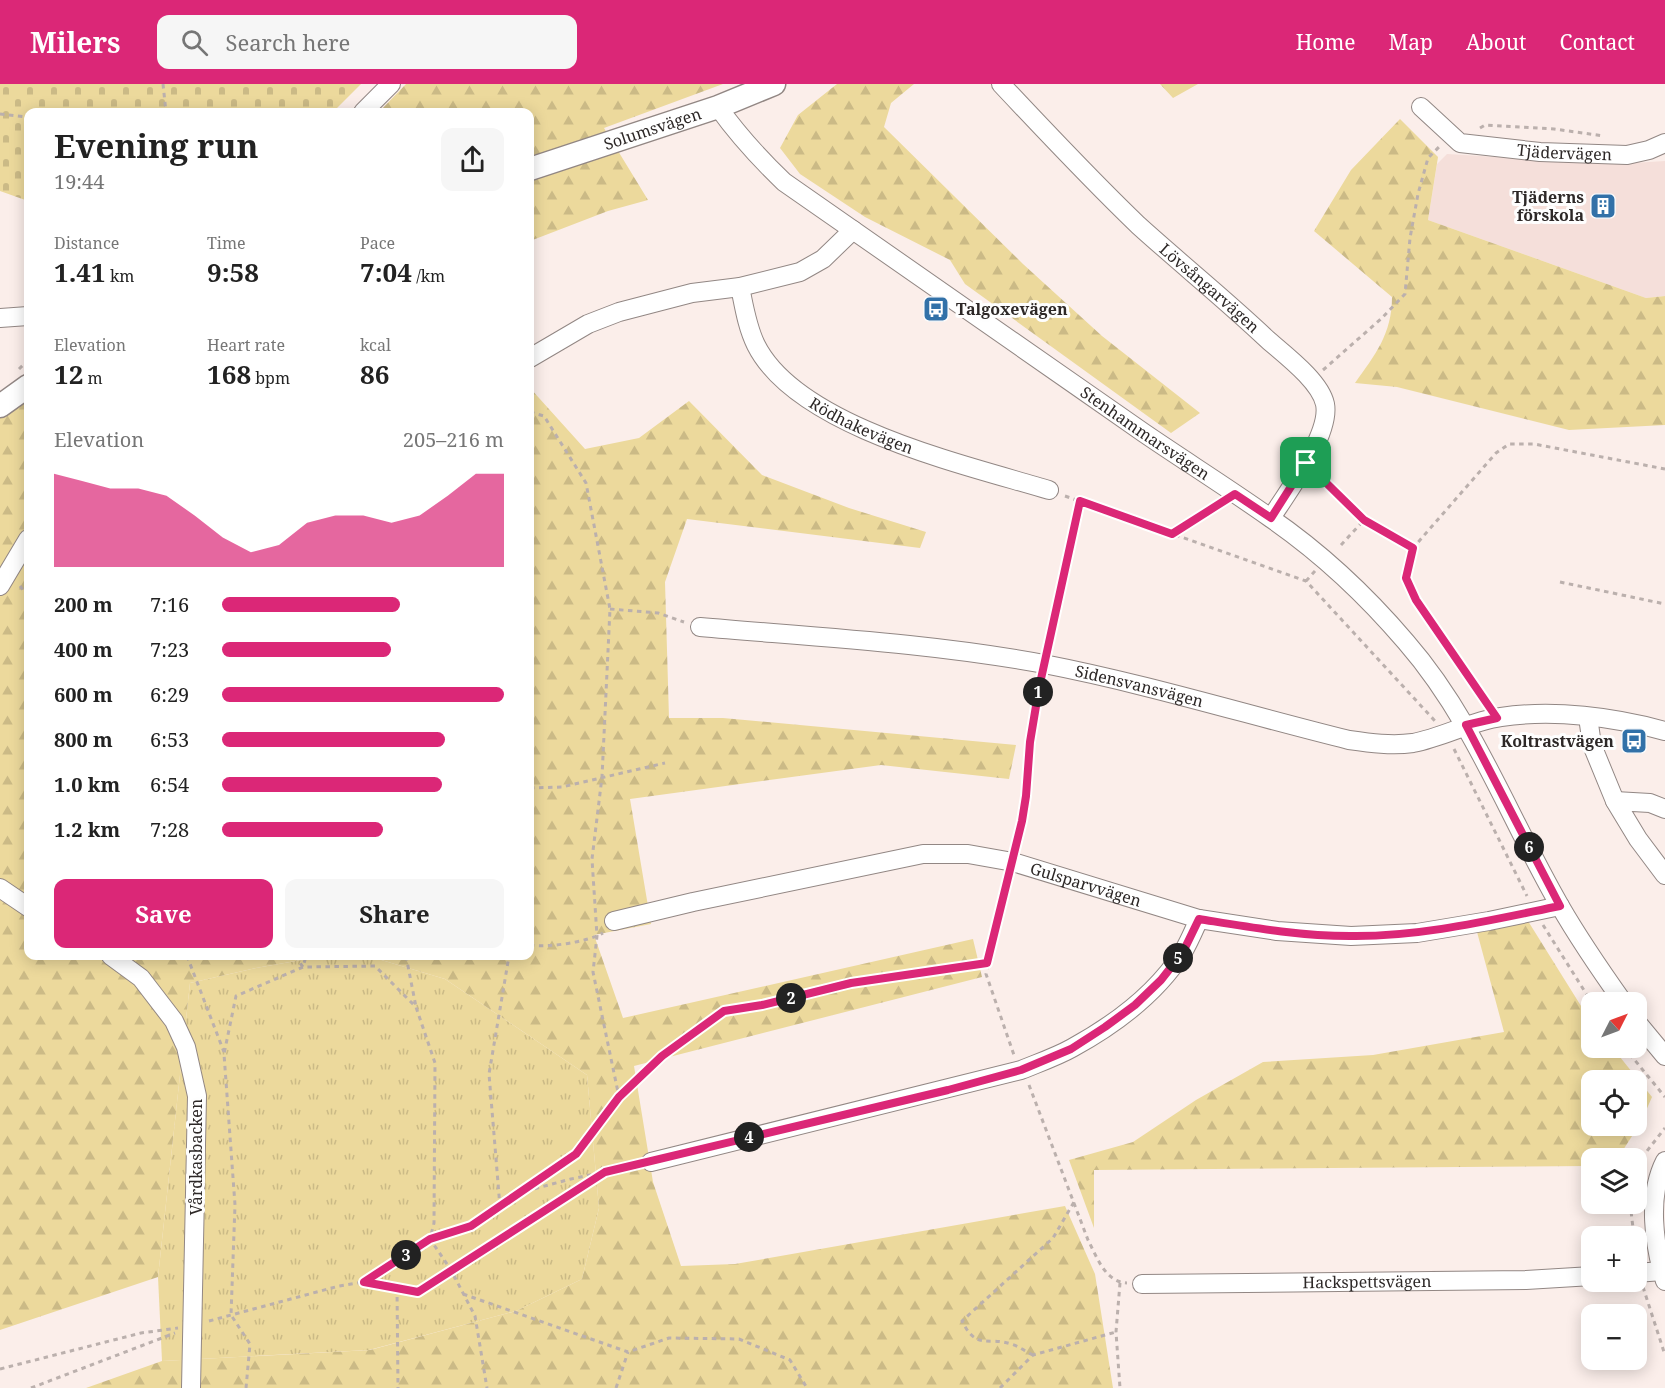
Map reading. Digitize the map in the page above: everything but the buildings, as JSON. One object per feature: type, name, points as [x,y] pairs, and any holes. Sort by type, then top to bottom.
[{"type":"main road","name":"Solumsvägen","points":[[534,168],[718,107],[774,84]]},
{"type":"main road","points":[[0,406],[24,389]]},
{"type":"street","points":[[367,108],[391,84]]},
{"type":"street","name":"Lövsångarvägen","points":[[1001,84],[1138,225],[1311,380],[1325,405],[1325,419],[1306,463],[1271,518]]},
{"type":"street","name":"Stenhammarsvägen","points":[[718,107],[756,156],[777,175],[853,230],[1271,518],[1326,561],[1380,612],[1439,684],[1466,725],[1560,906],[1616,992]]},
{"type":"street","points":[[1421,107],[1454,141]]},
{"type":"street","name":"Tjädervägen","points":[[1454,141],[1539,152],[1627,155],[1649,150],[1665,143]]},
{"type":"street","points":[[534,356],[588,324],[619,312],[692,293],[740,287],[780,278],[806,268],[831,253],[853,230]]},
{"type":"street","name":"Rödhakevägen","points":[[740,287],[747,321],[756,345],[771,368],[787,385],[808,401],[902,445],[1049,490]]},
{"type":"street","points":[[0,318],[24,316]]},
{"type":"street","points":[[0,586],[24,546]]},
{"type":"street","name":"Sidensvansvägen","points":[[700,627],[883,642],[1045,664],[1150,688],[1349,740],[1382,744],[1413,743],[1446,734],[1466,725]]},
{"type":"street","points":[[1466,725],[1497,718],[1544,714],[1588,717],[1665,731]]},
{"type":"street","points":[[1588,717],[1592,745],[1615,801],[1638,839],[1665,875]]},
{"type":"street","points":[[1615,801],[1650,804],[1665,808]]},
{"type":"street","name":"Gulsparvvägen","points":[[614,921],[648,915],[693,902],[923,854],[968,854],[1013,862],[1199,919],[1277,931],[1351,936],[1417,933],[1560,906]]},
{"type":"street","points":[[0,888],[24,904]]},
{"type":"street","points":[[651,1162],[1021,1070],[1071,1049],[1135,1005],[1161,980],[1183,952],[1199,919]]},
{"type":"street","name":"Vårdkasbacken","points":[[116,960],[141,978],[174,1021],[186,1047],[197,1096],[191,1388]]},
{"type":"street","points":[[1647,1034],[1665,1056]]},
{"type":"street","points":[[1647,1274],[1664,1276],[1657,1244],[1655,1190],[1665,1161]]},
{"type":"street","name":"Hackspettsvägen","points":[[1142,1284],[1526,1280],[1581,1277]]},
{"type":"path","points":[[163,84],[166,108]]},
{"type":"path","points":[[0,114],[24,117]]},
{"type":"path","points":[[1311,380],[1382,318],[1405,294],[1410,238],[1418,194],[1428,158],[1485,124],[1607,136]]},
{"type":"path","points":[[534,413],[544,416],[586,483],[610,609],[602,777],[592,859],[597,936],[593,972],[619,1097]]},
{"type":"path","points":[[1497,718],[1416,600],[1406,578],[1413,548],[1496,453],[1509,444],[1534,444],[1665,469]]},
{"type":"path","points":[[1306,463],[1364,520],[1413,548]]},
{"type":"path","points":[[1172,534],[1235,494]]},
{"type":"path","points":[[1142,1284],[1120,1283],[1113,1279],[1098,1259],[1016,1060],[986,974],[1013,862],[1026,796],[1030,742],[1080,501],[1306,581],[1446,734],[1535,911],[1585,992]]},
{"type":"path","points":[[1341,545],[1364,520]]},
{"type":"path","points":[[1306,581],[1319,568]]},
{"type":"path","points":[[1560,582],[1665,604]]},
{"type":"path","points":[[610,609],[658,613],[700,627]]},
{"type":"path","points":[[534,788],[562,788],[665,763]]},
{"type":"path","points":[[534,945],[556,944],[597,936]]},
{"type":"path","points":[[189,960],[224,1054]]},
{"type":"path","points":[[298,960],[303,968]]},
{"type":"path","points":[[303,968],[305,960]]},
{"type":"path","points":[[407,960],[416,1007],[435,1064],[434,1223],[430,1239],[451,1270],[475,1316],[487,1388]]},
{"type":"path","points":[[501,1207],[489,1074],[508,960]]},
{"type":"path","points":[[364,1282],[430,1239],[471,1226],[576,1154],[619,1097],[662,1056],[724,1011],[762,1005],[851,983],[987,963]]},
{"type":"path","points":[[246,1388],[250,1344],[231,1315],[235,1205],[224,1054],[236,996],[303,968],[375,966],[416,1007]]},
{"type":"path","points":[[1633,1058],[1665,1097]]},
{"type":"path","points":[[1647,1151],[1665,1128]]},
{"type":"path","points":[[522,1193],[651,1162]]},
{"type":"path","points":[[31,1388],[191,1327],[339,1287],[364,1282],[418,1292],[605,1172]]},
{"type":"path","points":[[1033,1355],[1011,1343],[982,1342],[968,1333],[962,1321],[1053,1238],[1074,1202]]},
{"type":"path","points":[[1120,1283],[1116,1332],[1120,1388]]},
{"type":"path","points":[[397,1288],[398,1388]]},
{"type":"path","points":[[1644,1292],[1665,1355]]},
{"type":"path","points":[[462,1294],[628,1352],[669,1338],[739,1339],[790,1360],[807,1388]]},
{"type":"path","points":[[0,1369],[141,1333],[191,1327]]},
{"type":"path","points":[[1000,1388],[1033,1355],[1116,1332]]},
{"type":"path","points":[[616,1388],[628,1352]]},
{"type":"shaded area","points":[[1447,154],[1616,164],[1665,161],[1665,296],[1646,298],[1428,220],[1437,164]]},
{"type":"green space","points":[[0,84],[361,84],[337,108],[24,108],[24,200],[0,191]]},
{"type":"green space","points":[[406,84],[723,84],[604,128],[648,200],[608,211],[534,239],[534,108],[383,108]]},
{"type":"green space","points":[[837,84],[914,84],[891,103],[884,127],[1023,264],[1102,336],[1200,413],[1171,433],[965,284],[950,260],[865,217],[800,174],[780,148],[798,115]]},
{"type":"green space","points":[[1160,84],[1198,84],[1173,98]]},
{"type":"green space","points":[[1400,119],[1438,157],[1428,220],[1646,298],[1665,296],[1665,425],[1569,430],[1397,387],[1355,383],[1386,333],[1392,297],[1314,231],[1351,170]]},
{"type":"green space","points":[[24,381],[24,960],[301,960],[190,983],[158,1277],[0,1330],[0,397]]},
{"type":"green space","points":[[534,392],[585,449],[639,438],[689,401],[762,475],[849,508],[926,532],[920,548],[687,519],[665,582],[669,718],[723,718],[1016,745],[1009,779],[881,765],[630,799],[651,924],[594,935],[623,1018],[973,939],[982,977],[634,1066],[653,1182],[681,1266],[735,1264],[1065,1206],[1095,1274],[1113,1388],[86,1388],[162,1361],[370,1350],[516,1311],[582,1279],[599,1208],[587,1075],[445,979],[381,960],[534,960]]},
{"type":"green space","points":[[1528,921],[1581,1006],[1581,1058],[1621,1058],[1630,1070],[1581,1070],[1581,1136],[1632,1136],[1624,1148],[1581,1148],[1581,1166],[1094,1170],[1094,1228],[1069,1160],[1133,1142],[1196,1100],[1263,1062],[1373,1055],[1504,1032],[1477,932]]},
{"type":"green space","points":[[301,960],[381,960],[445,979],[587,1075],[599,1208],[582,1279],[516,1311],[369,1350],[162,1361],[158,1277],[190,983]]},
{"type":"green space","points":[[1647,1091],[1652,1097],[1647,1108]]},
{"type":"place","name":"Tjäderns förskola","points":[[1603,206]]},
{"type":"place","name":"Talgoxevägen","points":[[936,309]]},
{"type":"place","name":"Koltrastvägen","points":[[1634,741]]},
{"type":"route","points":[[1306,463],[1364,520],[1413,548],[1406,578],[1416,600],[1497,718],[1466,725],[1560,906],[1417,933],[1351,936],[1277,931],[1199,919],[1183,952],[1161,980],[1135,1005],[1071,1049],[1021,1070],[948,1090],[605,1172],[451,1270],[427,1288],[418,1292],[364,1282],[430,1239],[471,1226],[576,1154],[619,1097],[662,1056],[724,1011],[762,1005],[851,983],[987,963],[1022,821],[1030,742],[1039,688],[1080,501],[1172,534],[1235,494],[1271,518],[1306,463]]}]
